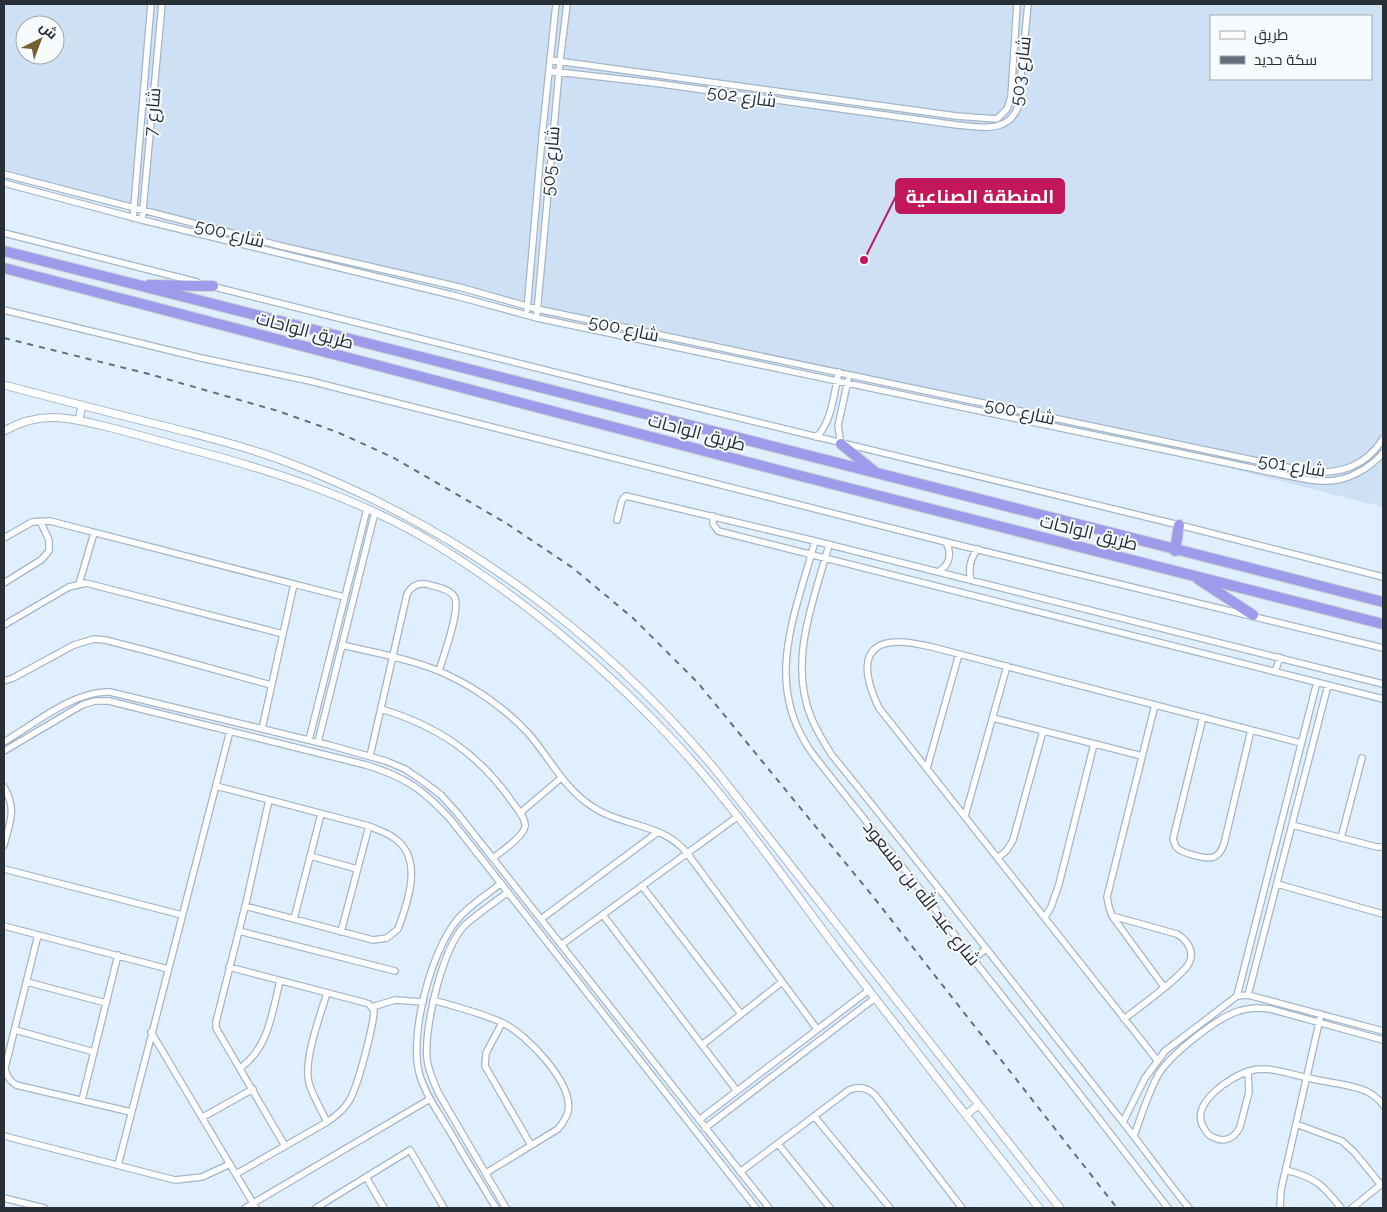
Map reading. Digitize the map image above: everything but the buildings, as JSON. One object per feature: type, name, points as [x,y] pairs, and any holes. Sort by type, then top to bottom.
[{"type":"highway","name":"طريق الواحات","points":[[4,251],[1383,602]]},
{"type":"highway","name":"طريق الواحات","points":[[4,268],[812,479],[1383,624]]},
{"type":"highway","points":[[131,284],[212,286]]},
{"type":"highway","points":[[841,444],[877,474]]},
{"type":"highway","points":[[1175,550],[1179,525]]},
{"type":"highway","points":[[1191,574],[1254,615]]},
{"type":"street","name":"شارع 7","points":[[133,218],[151,4]]},
{"type":"street","name":"شارع 7","points":[[142,220],[162,4]]},
{"type":"street","name":"شارع 505","points":[[526,315],[556,4]]},
{"type":"street","name":"شارع 505","points":[[537,318],[560,61],[567,4]]},
{"type":"street","name":"شارع 503","points":[[936,114],[990,120],[997,119],[1003,115],[1011,97],[1017,4]]},
{"type":"street","name":"شارع 503","points":[[935,122],[996,127],[1007,123],[1012,118],[1018,107],[1028,4]]},
{"type":"street","points":[[1014,43],[1024,42]]},
{"type":"street","name":"شارع 502","points":[[550,60],[936,114]]},
{"type":"street","name":"شارع 502","points":[[549,71],[654,83],[935,122]]},
{"type":"street","points":[[872,114],[874,104]]},
{"type":"street","points":[[935,122],[936,114]]},
{"type":"street","name":"شارع 500","points":[[4,174],[143,211],[459,287],[527,307],[1117,432],[1250,458]]},
{"type":"street","name":"شارع 500","points":[[4,183],[133,218],[456,296],[537,318],[1248,467]]},
{"type":"street","points":[[75,203],[77,193]]},
{"type":"street","name":"طريق الواحات","points":[[4,232],[816,438],[1179,525],[1383,577]]},
{"type":"street","points":[[4,310],[201,358],[310,381],[946,542],[1254,615],[1383,648]]},
{"type":"street","points":[[781,370],[783,361]]},
{"type":"street","points":[[816,438],[826,425],[839,372]]},
{"type":"street","points":[[841,444],[838,426],[849,374]]},
{"type":"street","points":[[4,385],[230,443],[282,460],[369,496],[432,529],[496,569],[572,627],[628,677],[681,729],[714,768],[1060,1208]]},
{"type":"street","points":[[939,403],[941,394]]},
{"type":"street","points":[[989,414],[991,404]]},
{"type":"street","points":[[79,420],[82,405]]},
{"type":"street","points":[[4,430],[23,421],[43,417],[65,417],[204,452],[284,477],[367,508],[428,540],[490,580],[518,601],[618,686],[670,737],[704,776],[1039,1208]]},
{"type":"street","points":[[1116,440],[1117,432]]},
{"type":"street","name":"شارع 501","points":[[1250,458],[1310,472],[1327,473],[1343,470],[1358,464],[1375,450],[1383,439]]},
{"type":"street","name":"شارع 501","points":[[1248,467],[1327,481],[1350,476],[1361,471],[1383,453]]},
{"type":"street","points":[[1248,467],[1250,458]]},
{"type":"street","points":[[1327,473],[1327,481]]},
{"type":"street","points":[[617,520],[622,500],[626,496],[829,544],[1383,684]]},
{"type":"street","points":[[309,740],[367,508]]},
{"type":"street","points":[[318,742],[375,512]]},
{"type":"street","points":[[714,516],[713,524],[718,531],[1383,699]]},
{"type":"street","points":[[4,538],[25,525],[40,521],[50,521],[344,597]]},
{"type":"street","points":[[4,583],[41,560],[49,551],[49,540],[40,521]]},
{"type":"street","points":[[79,584],[94,532]]},
{"type":"street","name":"شارع عبد الله بن مسعود","points":[[815,541],[787,638],[785,658],[787,688],[794,717],[802,735],[812,753],[1168,1208]]},
{"type":"street","points":[[938,572],[943,569],[949,559],[950,553],[946,542]]},
{"type":"street","name":"شارع عبد الله بن مسعود","points":[[829,544],[805,634],[801,654],[801,676],[804,697],[811,717],[831,754],[935,883],[1189,1208]]},
{"type":"street","points":[[971,580],[969,571],[971,561],[978,549]]},
{"type":"street","points":[[4,625],[69,587],[79,584],[93,584],[283,634]]},
{"type":"street","points":[[262,729],[294,584]]},
{"type":"street","points":[[370,756],[407,594],[409,590],[418,584],[427,584],[449,592],[457,603],[439,671]]},
{"type":"street","points":[[4,681],[74,645],[94,639],[148,651],[271,685]]},
{"type":"street","points":[[1157,1060],[879,708],[868,682],[867,663],[871,654],[878,647],[886,643],[899,642],[959,654],[1301,743]]},
{"type":"street","points":[[342,645],[439,671],[482,694],[505,712],[539,747],[561,778],[576,795],[594,808],[614,818],[658,832],[674,840],[687,854],[818,1029]]},
{"type":"street","points":[[928,768],[959,654]]},
{"type":"street","points":[[1275,672],[1280,657]]},
{"type":"street","points":[[965,816],[1007,666]]},
{"type":"street","points":[[1237,996],[1317,682]]},
{"type":"street","points":[[1248,995],[1328,685]]},
{"type":"street","points":[[4,742],[78,697],[102,691],[120,693],[318,742],[370,756],[405,770],[441,795],[458,814],[769,1208]]},
{"type":"street","points":[[4,752],[82,705],[102,700],[118,702],[338,757],[382,770],[401,778],[434,801],[451,820],[756,1208]]},
{"type":"street","points":[[1155,705],[1109,887],[1108,902],[1112,916],[1164,987]]},
{"type":"street","points":[[173,716],[176,707]]},
{"type":"street","points":[[381,709],[418,722],[452,740],[490,773],[525,821],[524,830],[493,858]]},
{"type":"street","points":[[1204,717],[1173,839],[1175,846],[1181,851],[1206,858],[1214,857],[1221,852],[1224,844],[1251,730]]},
{"type":"street","points":[[44,718],[48,725]]},
{"type":"street","points":[[993,718],[1142,756]]},
{"type":"street","points":[[118,1166],[130,1112],[230,731]]},
{"type":"street","points":[[998,858],[1007,850],[1013,840],[1043,731]]},
{"type":"street","points":[[1044,917],[1051,907],[1059,884],[1094,744]]},
{"type":"street","points":[[338,757],[340,748]]},
{"type":"street","points":[[1341,838],[1362,758]]},
{"type":"street","points":[[704,776],[714,768]]},
{"type":"street","points":[[520,814],[561,778]]},
{"type":"street","points":[[216,786],[369,826],[395,838],[409,856],[412,868],[411,884],[400,922],[393,934],[380,940],[341,932],[245,906]]},
{"type":"street","points":[[4,787],[11,800],[12,810],[4,845]]},
{"type":"street","points":[[269,800],[216,1028],[285,1146]]},
{"type":"street","points":[[294,919],[321,814]]},
{"type":"street","points":[[561,944],[737,817]]},
{"type":"street","points":[[1292,825],[1383,847]]},
{"type":"street","points":[[341,932],[369,826]]},
{"type":"street","points":[[541,919],[658,832]]},
{"type":"street","points":[[310,856],[357,870]]},
{"type":"street","points":[[4,870],[182,915]]},
{"type":"street","points":[[496,1208],[430,1099],[417,1061],[418,1034],[423,1002],[435,959],[448,931],[458,918],[501,884]]},
{"type":"street","points":[[1277,884],[1383,914]]},
{"type":"street","points":[[642,886],[742,1014]]},
{"type":"street","points":[[506,1208],[439,1094],[431,1077],[427,1059],[427,1042],[434,1000],[450,950],[465,925],[508,892]]},
{"type":"street","points":[[602,915],[737,1091]]},
{"type":"street","points":[[1112,916],[1171,933],[1184,939],[1189,946],[1191,955],[1189,963],[1181,973],[1124,1019]]},
{"type":"street","points":[[4,926],[168,969]]},
{"type":"street","points":[[239,930],[394,971]]},
{"type":"street","points":[[38,935],[5,1068],[11,1081],[16,1085],[130,1112]]},
{"type":"street","points":[[973,959],[986,949]]},
{"type":"street","points":[[82,1100],[118,955]]},
{"type":"street","points":[[229,967],[366,1002],[372,1008],[374,1016],[354,1092],[342,1111],[327,1122],[236,1174]]},
{"type":"street","points":[[240,1068],[254,1056],[264,1041],[280,980]]},
{"type":"street","points":[[27,982],[106,1003]]},
{"type":"street","points":[[702,1046],[782,982]]},
{"type":"street","points":[[699,1120],[869,990]]},
{"type":"street","points":[[326,993],[309,1058],[307,1074],[311,1090],[327,1122]]},
{"type":"street","points":[[1123,1122],[1145,1078],[1165,1051],[1237,996],[1248,995],[1383,1031]]},
{"type":"street","points":[[705,1128],[875,998]]},
{"type":"street","points":[[372,1008],[395,1000],[423,1002]]},
{"type":"street","points":[[434,1000],[502,1022],[532,1044],[544,1057],[566,1094],[568,1112],[558,1129],[486,1173]]},
{"type":"street","points":[[1134,1136],[1159,1074],[1173,1056],[1227,1015],[1255,1008],[1270,1009],[1383,1040]]},
{"type":"street","points":[[1280,1208],[1280,1198],[1321,1014]]},
{"type":"street","points":[[502,1022],[486,1053],[485,1066],[531,1145]]},
{"type":"street","points":[[1194,1027],[1201,1034]]},
{"type":"street","points":[[15,1030],[94,1052]]},
{"type":"street","points":[[152,1032],[254,1206]]},
{"type":"street","points":[[1248,1071],[1249,1092],[1240,1128],[1237,1133],[1227,1139],[1211,1137],[1201,1125],[1200,1118],[1203,1104],[1207,1098],[1232,1079],[1248,1071],[1263,1069],[1366,1092],[1374,1096],[1383,1106]]},
{"type":"street","points":[[740,1172],[849,1090],[857,1088],[869,1090],[875,1095],[962,1208]]},
{"type":"street","points":[[203,1117],[253,1090]]},
{"type":"street","points":[[244,1208],[254,1206],[430,1099]]},
{"type":"street","points":[[966,1115],[978,1105]]},
{"type":"street","points":[[814,1116],[890,1208]]},
{"type":"street","points":[[1296,1124],[1342,1141],[1382,1184],[1352,1208]]},
{"type":"street","points":[[4,1136],[175,1180],[202,1177],[230,1164]]},
{"type":"street","points":[[778,1144],[830,1208]]},
{"type":"street","points":[[316,1208],[323,1206],[410,1150],[444,1208]]},
{"type":"street","points":[[1286,1170],[1308,1176],[1314,1180],[1326,1190],[1341,1208]]},
{"type":"street","points":[[366,1178],[384,1208]]},
{"type":"street","points":[[4,1198],[23,1206],[44,1208]]},
{"type":"shaded area","points":[[4,4],[1383,4],[1383,507],[836,369],[542,307],[4,179]]},
{"type":"railway","points":[[4,338],[149,374],[278,411],[337,432],[394,458],[506,523],[573,568],[634,619],[698,683],[875,899],[1117,1208]]},
{"type":"place","name":"المنطقة الصناعية","points":[[864,260]]}]
